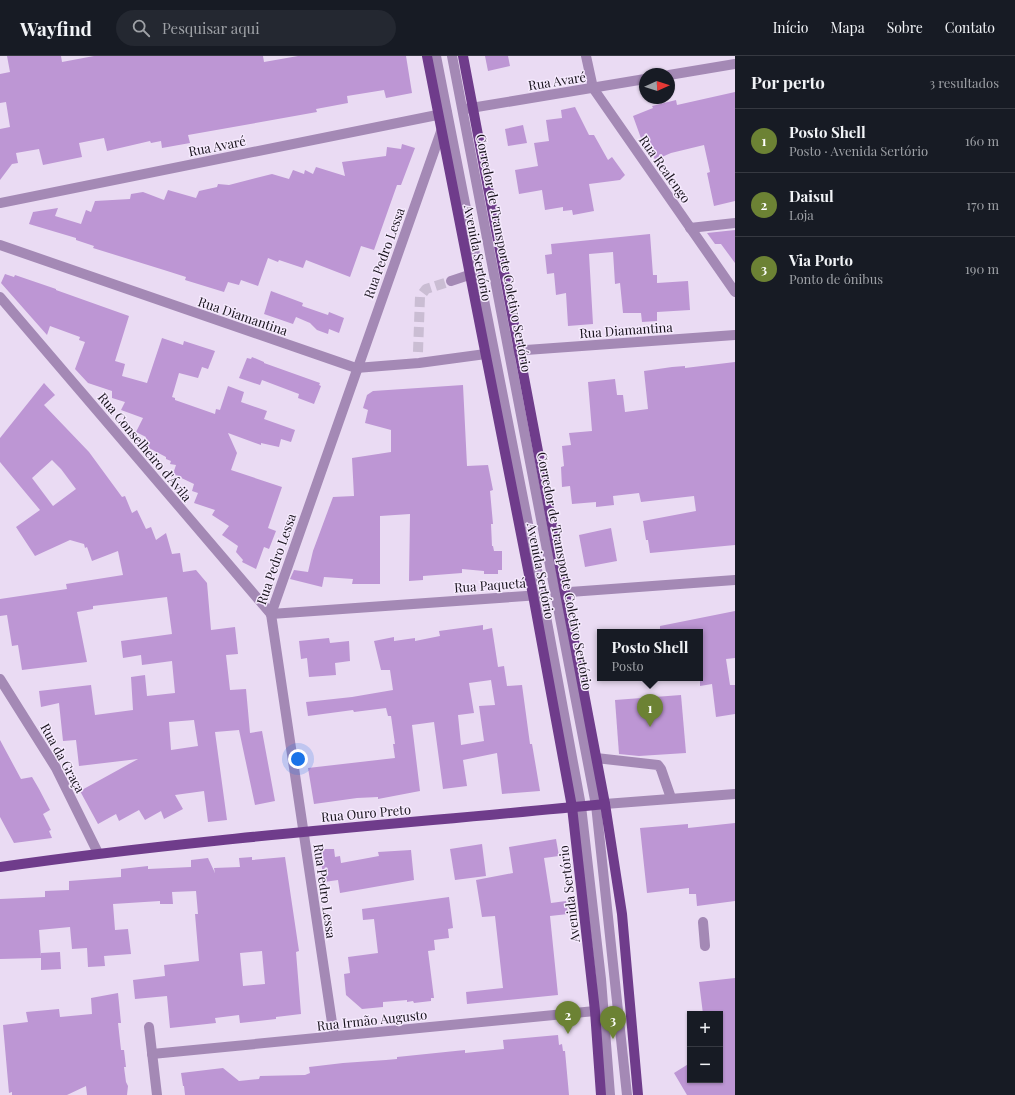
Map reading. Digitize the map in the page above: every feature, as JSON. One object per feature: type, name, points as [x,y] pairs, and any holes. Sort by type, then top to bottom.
[{"type":"main road","name":"Avenida Sertório","points":[[427,56],[443,114],[441,132],[469,275],[489,353],[537,595],[576,807],[595,1011],[601,1095]]},
{"type":"main road","name":"Avenida Sertório","points":[[463,56],[468,108],[514,351],[561,593],[596,758],[601,805],[622,914],[638,1095]]},
{"type":"main road","name":"Rua Ouro Preto","points":[[0,867],[98,853],[304,832],[601,805]]},
{"type":"street","points":[[436,56],[443,114],[489,353]]},
{"type":"street","points":[[452,56],[468,108]]},
{"type":"street","name":"Rua Realengo","points":[[586,56],[593,88],[735,292]]},
{"type":"street","points":[[675,74],[735,64]]},
{"type":"street","name":"Rua Avaré","points":[[468,108],[639,80]]},
{"type":"street","name":"Rua Avaré","points":[[0,203],[443,114]]},
{"type":"street","name":"Rua Pedro Lessa","points":[[334,1036],[271,614],[356,368],[441,132]]},
{"type":"street","points":[[690,228],[735,223]]},
{"type":"street","name":"Rua Diamantina","points":[[0,245],[356,368],[419,363],[489,353]]},
{"type":"street","points":[[451,281],[469,275]]},
{"type":"street","name":"Rua Conselheiro d'Ávila","points":[[0,296],[271,614]]},
{"type":"street","name":"Rua Diamantina","points":[[514,351],[735,335]]},
{"type":"street","points":[[418,352],[419,363]]},
{"type":"street","name":"Rua Paquetá","points":[[271,614],[735,580]]},
{"type":"street","name":"Corredor de Transporte Coletivo Sertório","points":[[561,593],[601,805],[627,1095]]},
{"type":"street","name":"Rua da Graça","points":[[0,679],[56,768],[98,853]]},
{"type":"street","points":[[596,758],[658,765],[672,798]]},
{"type":"street","name":"Rua Ouro Preto","points":[[601,805],[735,794]]},
{"type":"street","points":[[576,807],[601,979],[610,1095]]},
{"type":"street","points":[[703,922],[705,946]]},
{"type":"street","name":"Rua Irmão Augusto","points":[[152,1054],[595,1011]]},
{"type":"street","points":[[149,1027],[157,1095]]},
{"type":"building","points":[[7,56],[61,56],[62,62],[94,56],[263,56],[264,62],[298,56],[406,56],[412,93],[386,98],[384,90],[347,96],[348,103],[316,109],[317,112],[188,135],[190,143],[162,148],[161,141],[151,143],[150,141],[107,151],[104,138],[79,143],[82,157],[43,165],[39,149],[16,153],[18,163],[12,164],[0,180],[0,129],[10,127],[6,102],[0,103],[0,74],[10,72]]},
{"type":"building","points":[[485,56],[508,56],[510,66],[488,71]]},
{"type":"building","points":[[735,92],[735,201],[714,206],[707,173],[710,172],[704,145],[671,153],[655,160],[647,139],[642,141],[633,116],[653,108],[652,106],[660,104],[675,104],[676,100],[677,105]]},
{"type":"building","points":[[575,107],[589,135],[594,135],[608,160],[612,157],[625,175],[620,180],[589,184],[594,211],[573,215],[572,210],[563,211],[563,207],[545,210],[542,190],[519,194],[515,170],[538,166],[534,143],[549,141],[546,120],[562,118],[561,110]]},
{"type":"building","points":[[523,125],[527,143],[508,146],[505,129]]},
{"type":"building","points":[[402,144],[415,148],[401,185],[397,185],[374,250],[361,246],[350,277],[306,260],[303,268],[268,258],[258,286],[241,280],[239,285],[228,282],[224,292],[185,280],[186,277],[93,248],[94,246],[76,240],[76,238],[29,224],[33,212],[58,208],[55,216],[81,224],[86,210],[91,212],[95,201],[130,199],[131,194],[143,192],[164,200],[168,190],[196,198],[199,191],[217,187],[218,184],[229,185],[272,174],[289,179],[293,170],[304,174],[305,170],[313,174],[316,167],[345,176],[342,162],[386,156],[387,147],[401,149]]},
{"type":"building","points":[[735,230],[735,263],[721,244],[715,244],[707,233]]},
{"type":"building","points":[[650,234],[653,275],[657,275],[657,283],[688,281],[690,310],[657,312],[657,321],[642,322],[641,313],[623,313],[620,283],[615,284],[613,252],[589,254],[593,324],[568,326],[566,293],[556,295],[554,273],[547,274],[545,255],[552,254],[551,244]]},
{"type":"building","points":[[5,274],[14,277],[15,275],[129,316],[115,361],[125,364],[122,376],[147,383],[162,338],[183,345],[184,341],[215,351],[208,369],[202,367],[198,378],[179,373],[172,397],[175,398],[175,400],[215,414],[216,409],[220,410],[228,386],[244,392],[241,402],[267,411],[264,419],[295,430],[291,442],[281,439],[279,447],[261,443],[261,445],[228,433],[237,453],[231,470],[282,487],[268,528],[276,531],[269,549],[264,547],[256,569],[242,562],[243,560],[236,552],[238,546],[222,535],[229,526],[212,515],[215,510],[194,503],[198,493],[192,491],[194,484],[173,474],[176,465],[170,464],[171,461],[166,459],[166,457],[147,447],[149,443],[144,440],[146,437],[136,432],[143,418],[121,410],[125,402],[112,398],[112,391],[88,383],[75,369],[85,342],[79,340],[80,337],[50,326],[47,335],[1,283]]},
{"type":"building","points":[[271,291],[303,303],[302,306],[328,315],[329,312],[344,318],[339,333],[329,329],[328,334],[317,330],[310,323],[296,317],[293,324],[264,314]]},
{"type":"building","points":[[252,357],[264,363],[320,383],[319,385],[321,386],[314,404],[298,398],[299,394],[262,380],[260,385],[239,378],[247,358],[251,359]]},
{"type":"building","points":[[735,362],[735,545],[650,553],[643,521],[696,511],[694,496],[641,502],[639,493],[613,496],[614,505],[596,507],[596,502],[572,504],[570,486],[562,487],[561,467],[564,466],[562,446],[571,445],[569,433],[592,431],[588,382],[615,379],[617,395],[623,395],[625,412],[648,409],[644,371],[672,367],[685,366],[685,368]]},
{"type":"building","points":[[44,383],[55,395],[44,405],[89,452],[122,497],[125,496],[132,513],[137,510],[146,529],[151,527],[156,540],[166,533],[172,554],[180,553],[183,572],[196,570],[207,583],[211,630],[235,627],[238,654],[226,655],[230,690],[246,689],[250,733],[262,731],[275,801],[255,805],[239,730],[215,732],[227,820],[208,822],[204,791],[175,795],[183,809],[164,819],[161,811],[145,820],[139,810],[119,821],[116,814],[98,824],[80,791],[138,759],[79,766],[76,740],[63,741],[59,703],[41,707],[39,691],[91,685],[95,715],[133,710],[131,677],[145,675],[147,696],[175,693],[172,661],[142,665],[141,655],[123,658],[121,641],[172,634],[167,597],[93,606],[93,609],[77,612],[87,662],[22,670],[18,645],[12,646],[7,615],[0,616],[0,599],[67,589],[66,584],[123,575],[118,551],[92,561],[87,547],[85,548],[84,544],[70,540],[35,556],[16,527],[40,510],[0,462],[0,438]],"holes":[[[52,460],[76,489],[53,506],[32,478]],[[194,720],[198,746],[171,750],[169,722]]]},
{"type":"building","points":[[463,385],[467,466],[488,465],[493,490],[490,491],[493,524],[491,524],[492,546],[494,551],[502,551],[502,570],[498,570],[498,574],[484,574],[484,571],[462,569],[462,573],[423,576],[423,580],[409,581],[410,514],[380,516],[380,584],[352,584],[353,579],[324,577],[322,587],[290,579],[294,570],[308,572],[313,551],[333,497],[354,496],[352,458],[391,452],[391,430],[365,423],[368,410],[363,408],[367,395],[373,391]]},
{"type":"building","points":[[611,528],[617,561],[585,567],[579,535]]},
{"type":"building","points":[[735,611],[735,658],[726,659],[730,685],[735,685],[735,714],[716,717],[712,684],[700,686],[700,681],[703,681],[703,629],[660,629],[660,626]]},
{"type":"building","points":[[483,625],[483,630],[492,628],[498,667],[504,666],[507,686],[522,685],[530,744],[532,744],[540,791],[502,794],[497,753],[463,760],[467,786],[443,789],[434,722],[412,725],[420,791],[378,799],[378,797],[357,798],[314,804],[308,768],[395,758],[393,744],[395,744],[391,716],[388,716],[386,708],[354,712],[353,710],[308,716],[306,702],[352,697],[393,690],[390,670],[381,670],[374,641],[394,637],[394,641],[415,638],[415,641],[440,636],[439,631]],"holes":[[[491,680],[495,705],[479,706],[484,741],[461,745],[458,715],[474,713],[469,683]]]},
{"type":"building","points":[[329,638],[330,643],[349,641],[350,661],[335,663],[336,675],[309,677],[307,658],[301,659],[299,641]]},
{"type":"building","points":[[681,695],[686,753],[639,756],[619,754],[615,700]]},
{"type":"building","points":[[0,740],[21,779],[32,777],[39,789],[50,810],[43,814],[51,830],[49,831],[52,838],[14,843],[0,817]]},
{"type":"building","points":[[735,823],[735,901],[697,906],[696,894],[689,894],[689,888],[647,893],[640,828],[688,824],[688,828]]},
{"type":"building","points":[[556,839],[559,856],[544,858],[551,903],[566,901],[568,914],[550,916],[558,995],[467,1004],[466,992],[503,988],[495,916],[482,917],[476,880],[513,873],[509,847]]},
{"type":"building","points":[[482,844],[486,876],[455,880],[450,849]]},
{"type":"building","points":[[322,849],[334,849],[335,857],[340,856],[341,863],[379,856],[378,852],[411,850],[414,880],[340,893],[338,880],[324,882],[321,861]]},
{"type":"building","points":[[252,857],[252,860],[285,857],[299,951],[296,952],[301,1014],[276,1017],[276,1019],[240,1023],[239,1015],[215,1018],[216,1023],[170,1028],[167,996],[135,999],[133,980],[165,976],[164,965],[199,961],[195,914],[198,914],[196,891],[172,892],[173,904],[160,904],[160,901],[113,904],[115,930],[128,929],[131,954],[104,956],[105,966],[88,967],[87,948],[72,949],[70,927],[39,930],[41,957],[41,953],[60,952],[61,969],[41,970],[41,958],[0,959],[0,899],[45,897],[45,891],[69,890],[69,881],[121,877],[121,869],[148,866],[148,869],[191,867],[191,860],[208,858],[215,873],[214,868],[240,867],[239,858]],"holes":[[[262,951],[265,984],[243,986],[240,953]]]},
{"type":"building","points":[[449,897],[453,928],[448,929],[449,938],[434,940],[435,950],[428,951],[434,998],[431,998],[431,1001],[414,1003],[413,1001],[407,1002],[407,1000],[383,1002],[383,1007],[362,1009],[346,995],[344,974],[350,973],[348,957],[378,953],[374,919],[363,920],[362,909]]},
{"type":"building","points":[[735,978],[735,1095],[687,1095],[674,1073],[687,1065],[687,1083],[723,1083],[723,1011],[703,1011],[699,982]]},
{"type":"building","points":[[118,993],[121,1023],[118,1023],[121,1050],[124,1050],[126,1067],[124,1067],[128,1086],[127,1095],[87,1095],[86,1086],[67,1095],[12,1095],[12,1092],[9,1093],[3,1025],[28,1022],[26,1012],[59,1009],[60,1017],[92,1014],[91,998]]},
{"type":"building","points":[[558,1035],[559,1045],[562,1044],[563,1051],[565,1051],[569,1095],[185,1095],[181,1073],[223,1068],[239,1081],[259,1079],[260,1076],[305,1075],[310,1073],[309,1067],[397,1059],[397,1057],[465,1050],[465,1053],[504,1049],[503,1040]]},
{"type":"tunnel","points":[[418,352],[420,297],[426,289],[451,281]]},
{"type":"place","name":"Posto Shell","points":[[650,727]]},
{"type":"place","name":"Daisul","points":[[568,1034]]},
{"type":"place","name":"Via Porto","points":[[613,1039]]}]
